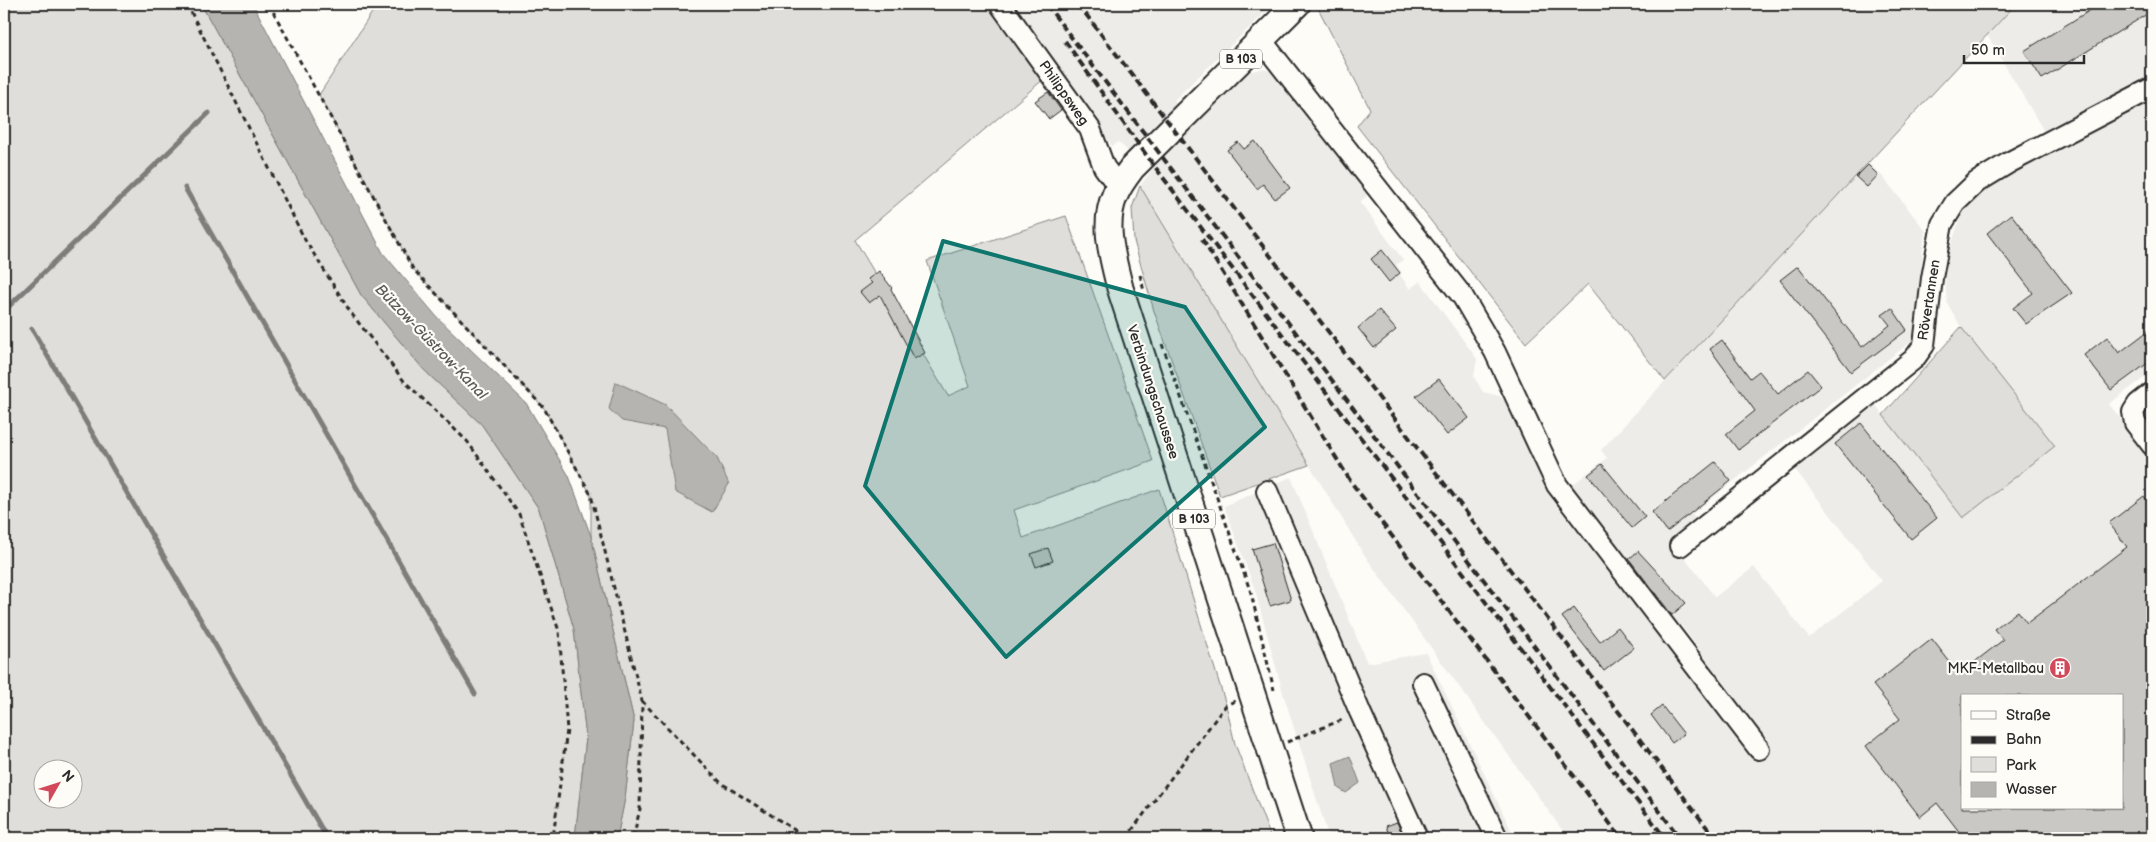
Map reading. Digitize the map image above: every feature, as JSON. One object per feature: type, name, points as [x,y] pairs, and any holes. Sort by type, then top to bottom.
[{"type":"main road","name":"Verbindungschaussee","points":[[1297,4],[1145,154],[1114,195],[1110,213],[1110,234],[1112,258],[1120,288],[1251,692],[1284,743],[1299,838]]},
{"type":"street","name":"Philippsweg","points":[[1000,4],[1090,129],[1104,167],[1119,187]]},
{"type":"street","points":[[1261,40],[1463,297],[1495,352],[1556,486],[1759,749]]},
{"type":"street","name":"Rövertannen","points":[[1680,546],[1914,359],[1924,345],[1932,278],[1942,224],[1955,203],[1977,182],[2010,162],[2152,88]]},
{"type":"street","points":[[2152,393],[2138,404],[2133,412],[2135,423],[2152,445]]},
{"type":"street","points":[[1267,491],[1360,712],[1417,838]]},
{"type":"street","points":[[1423,683],[1497,838]]},
{"type":"path","points":[[187,4],[305,240],[351,313],[404,381],[467,441],[519,514],[560,631],[567,730],[553,838]]},
{"type":"path","points":[[269,4],[413,269],[544,408],[591,496],[642,701],[640,809],[633,838]]},
{"type":"path","points":[[1138,268],[1145,294]]},
{"type":"path","points":[[1160,339],[1251,593],[1275,695]]},
{"type":"path","points":[[1126,838],[1226,705],[1251,692]]},
{"type":"path","points":[[642,701],[721,783],[807,838]]},
{"type":"path","points":[[1284,743],[1360,712]]},
{"type":"path","points":[[1007,833],[1013,838]]},
{"type":"highlighted area","points":[[943,241],[1185,307],[1265,427],[1006,657],[865,486]]},
{"type":"shaded area","points":[[1014,4],[1274,4],[1174,100],[1178,105],[1130,153],[1118,142],[1112,146]]},
{"type":"shaded area","points":[[2016,4],[2152,4],[2152,78],[2045,133],[1987,35]]},
{"type":"shaded area","points":[[1262,69],[1275,72],[1368,195],[1360,202],[1403,260],[1396,265],[1402,273],[1400,275],[1410,289],[1420,281],[1477,359],[1474,377],[1483,392],[1499,396],[1505,401],[1553,501],[1753,756],[1768,743],[1681,625],[1677,628],[1567,489],[1607,458],[1601,450],[1868,163],[1882,176],[1925,230],[1913,340],[1692,514],[1697,521],[1673,542],[1715,597],[1754,567],[1809,638],[1882,581],[1794,468],[1875,404],[1963,518],[1961,327],[1947,303],[1944,266],[1963,210],[1993,185],[2012,174],[2152,101],[2152,372],[2109,404],[2152,460],[2152,838],[1568,838],[1363,553],[1140,186],[1158,162],[1249,72]]},
{"type":"shaded area","points":[[1291,477],[1367,663],[1426,653],[1515,838],[1329,838],[1283,693],[1255,590],[1224,506]]},
{"type":"green space","points":[[4,4],[201,4],[361,295],[424,370],[482,425],[539,509],[574,629],[586,738],[575,838],[4,838]]},
{"type":"green space","points":[[383,4],[989,4],[1045,78],[855,240],[948,396],[970,386],[927,261],[1066,216],[1153,461],[1014,510],[1023,538],[1159,489],[1226,705],[1235,744],[1271,838],[617,838],[625,798],[634,721],[591,536],[591,495],[544,408],[413,269],[319,95],[373,11]]},
{"type":"green space","points":[[1321,4],[2016,4],[1665,381],[1588,284],[1526,343],[1357,126],[1370,109],[1318,8]]},
{"type":"green space","points":[[1140,186],[1309,465],[1220,496],[1154,311],[1134,241],[1132,208]]},
{"type":"green space","points":[[1961,327],[2055,446],[1963,518],[1883,415]]},
{"type":"water","name":"Bützow-Güstrow-Kanal","points":[[201,4],[253,4],[383,253],[437,317],[526,403],[569,476],[591,536],[634,721],[625,798],[617,838],[575,838],[586,738],[574,629],[539,509],[482,425],[424,370],[361,295]]},
{"type":"water","points":[[616,382],[666,405],[717,458],[729,484],[712,512],[675,492],[665,429],[622,421],[609,409]]},
{"type":"water","points":[[1350,756],[1360,783],[1346,793],[1338,788],[1333,763]]},
{"type":"building","points":[[2100,4],[2152,4],[2152,11],[2042,79],[2024,51]]},
{"type":"building","points":[[1048,92],[1061,110],[1049,119],[1035,101]]},
{"type":"building","points":[[1255,141],[1290,188],[1275,199],[1263,184],[1257,189],[1227,150],[1238,142],[1244,149]]},
{"type":"building","points":[[1868,165],[1878,175],[1867,187],[1856,177]]},
{"type":"building","points":[[2011,214],[2072,293],[2026,324],[2013,308],[2033,293],[1987,233]]},
{"type":"building","points":[[1382,250],[1400,273],[1389,282],[1371,259]]},
{"type":"building","points":[[1798,266],[1862,347],[1890,325],[1882,315],[1892,308],[1907,330],[1851,372],[1780,280]]},
{"type":"building","points":[[879,271],[892,288],[925,353],[914,359],[880,295],[869,303],[860,292],[872,283],[868,279]]},
{"type":"building","points":[[1379,310],[1396,330],[1374,348],[1358,328]]},
{"type":"building","points":[[2152,328],[2152,360],[2111,390],[2084,355],[2107,337],[2119,353]]},
{"type":"building","points":[[1722,340],[1750,378],[1759,371],[1778,394],[1808,370],[1821,386],[1738,450],[1726,434],[1755,411],[1710,349]]},
{"type":"building","points":[[1439,379],[1469,418],[1447,435],[1416,396]]},
{"type":"building","points":[[1861,423],[1937,518],[1911,539],[1835,444]]},
{"type":"building","points":[[1715,462],[1731,481],[1667,532],[1652,512]]},
{"type":"building","points":[[1602,464],[1645,517],[1632,528],[1588,475]]},
{"type":"building","name":"MKF-Metallbau","points":[[2144,496],[2152,507],[2152,838],[1964,838],[1937,803],[1920,817],[1866,746],[1900,719],[1873,685],[1932,639],[1959,674],[2003,640],[1994,629],[2018,611],[2027,623],[2127,547],[2109,523]]},
{"type":"building","points":[[1273,543],[1291,600],[1270,606],[1252,549]]},
{"type":"building","points":[[1048,548],[1053,561],[1036,567],[1031,554]]},
{"type":"building","points":[[1638,551],[1686,603],[1672,615],[1629,559]]},
{"type":"building","points":[[1574,608],[1600,642],[1618,627],[1634,648],[1604,671],[1562,617]]},
{"type":"building","points":[[1662,706],[1684,734],[1672,743],[1651,715]]},
{"type":"building","points":[[1397,822],[1404,838],[1390,838],[1386,826]]},
{"type":"waterway","points":[[4,311],[209,113]]},
{"type":"waterway","points":[[185,188],[475,694]]},
{"type":"waterway","points":[[32,329],[327,838]]},
{"type":"railway","points":[[1046,4],[1680,838]]},
{"type":"railway","points":[[1078,4],[1715,838]]},
{"type":"railway","points":[[1065,41],[1152,163],[1665,838]]},
{"type":"railway","points":[[1202,239],[1351,482],[1621,838]]},
{"type":"place","name":"MKF-Metallbau","points":[[2060,668]]}]
